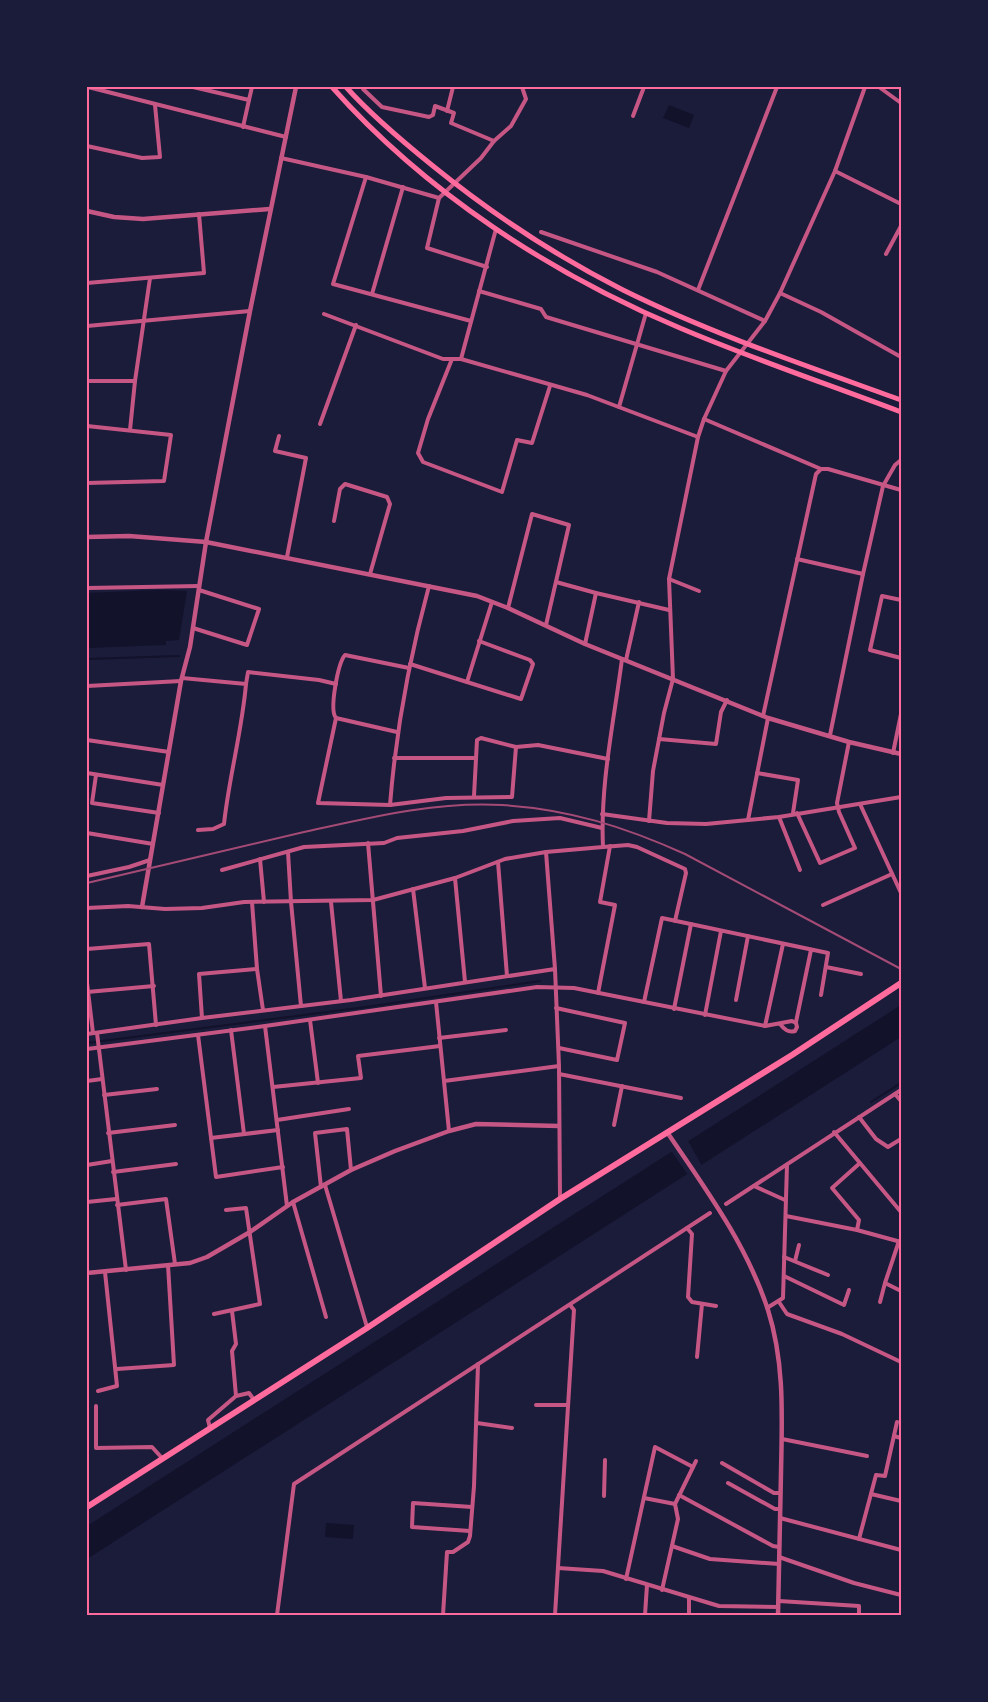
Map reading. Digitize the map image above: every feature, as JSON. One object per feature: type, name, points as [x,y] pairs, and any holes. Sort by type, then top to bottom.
[{"type":"highway","points":[[87,1507],[367,1328],[560,1199],[792,1055],[901,983]]},
{"type":"main road","points":[[332,87],[369,128],[446,192],[496,228],[566,271],[646,313],[740,352],[901,412]]},
{"type":"main road","points":[[346,87],[399,139],[455,184],[542,243],[611,283],[664,309],[747,344],[901,400]]},
{"type":"street","points":[[193,87],[249,100]]},
{"type":"street","points":[[243,127],[252,87]]},
{"type":"street","points":[[142,907],[181,680],[193,628],[206,542],[270,209],[296,87]]},
{"type":"street","points":[[447,111],[453,87]]},
{"type":"street","points":[[487,267],[427,248],[439,198],[516,120],[526,99],[522,87]]},
{"type":"street","points":[[633,116],[644,87]]},
{"type":"street","points":[[698,290],[777,87]]},
{"type":"street","points":[[649,821],[653,771],[673,679],[669,579],[698,437],[726,371],[765,321],[780,293],[835,171],[865,87]]},
{"type":"street","points":[[879,87],[901,103]]},
{"type":"street","points":[[88,88],[286,137]]},
{"type":"street","points":[[357,99],[363,88],[382,107],[429,117],[434,114],[435,106],[454,113],[452,123],[494,141]]},
{"type":"street","points":[[87,146],[142,158],[160,157],[155,105]]},
{"type":"street","points":[[281,158],[366,177],[439,198]]},
{"type":"street","points":[[835,171],[901,204]]},
{"type":"street","points":[[366,177],[333,284],[471,321]]},
{"type":"street","points":[[372,294],[403,187]]},
{"type":"street","points":[[87,211],[129,219],[270,209]]},
{"type":"street","points":[[87,283],[204,273],[199,214]]},
{"type":"street","points":[[886,254],[901,226]]},
{"type":"street","points":[[461,359],[496,228]]},
{"type":"street","points":[[541,232],[638,265],[765,321]]},
{"type":"street","points":[[130,430],[150,278]]},
{"type":"street","points":[[479,291],[541,309],[546,317],[726,371]]},
{"type":"street","points":[[780,293],[821,312],[901,357]]},
{"type":"street","points":[[87,326],[250,311]]},
{"type":"street","points":[[619,407],[646,313]]},
{"type":"street","points":[[324,314],[430,354],[461,359],[587,395],[698,437]]},
{"type":"street","points":[[320,424],[356,325]]},
{"type":"street","points":[[452,359],[428,419],[418,453],[423,462],[502,492],[517,440],[532,443],[550,386]]},
{"type":"street","points":[[87,381],[135,381]]},
{"type":"street","points":[[704,419],[821,469],[901,490]]},
{"type":"street","points":[[87,426],[171,435],[164,481],[87,483]]},
{"type":"street","points":[[279,435],[275,451],[306,458],[287,557]]},
{"type":"street","points":[[830,735],[883,486],[895,465],[901,460]]},
{"type":"street","points":[[748,820],[797,559],[816,474],[821,469]]},
{"type":"street","points":[[334,520],[340,489],[345,484],[387,497],[390,504],[370,574]]},
{"type":"street","points":[[508,608],[532,514],[569,525],[546,626]]},
{"type":"street","points":[[87,537],[129,536],[206,542],[451,589],[492,601],[585,644],[766,717],[849,742],[901,754]]},
{"type":"street","points":[[797,559],[863,574]]},
{"type":"street","points":[[669,579],[699,591]]},
{"type":"street","points":[[556,582],[669,610]]},
{"type":"street","points":[[390,805],[397,732],[413,644],[429,586]]},
{"type":"street","points":[[87,588],[199,588],[259,609],[247,645],[193,628]]},
{"type":"street","points":[[585,644],[596,592]]},
{"type":"street","points":[[901,600],[882,596],[870,650],[901,658]]},
{"type":"street","points":[[467,682],[492,601]]},
{"type":"street","points":[[603,847],[602,814],[608,759],[624,660],[639,602]]},
{"type":"street","points":[[479,641],[530,660],[533,664],[521,699],[409,666],[345,655],[342,658],[332,711],[336,718],[318,803],[390,805],[474,796],[512,797],[516,747]]},
{"type":"street","points":[[198,830],[213,829],[224,824],[239,741],[248,672],[336,684]]},
{"type":"street","points":[[87,686],[181,680],[246,684]]},
{"type":"street","points":[[659,739],[716,744],[721,712],[727,700]]},
{"type":"street","points":[[893,753],[901,714]]},
{"type":"street","points":[[336,718],[397,732]]},
{"type":"street","points":[[474,796],[477,740],[481,738],[516,747],[538,745],[608,759]]},
{"type":"street","points":[[87,740],[169,752]]},
{"type":"street","points":[[757,773],[798,780],[795,813],[820,863],[855,848],[838,808],[849,742]]},
{"type":"street","points":[[394,758],[476,758]]},
{"type":"street","points":[[87,773],[163,785]]},
{"type":"street","points":[[96,775],[92,803],[159,813]]},
{"type":"street","points":[[602,814],[683,825],[779,817],[901,796]]},
{"type":"street","points":[[860,804],[901,893]]},
{"type":"street","points":[[779,817],[800,870]]},
{"type":"street","points":[[222,870],[304,847],[368,843],[463,831],[513,821],[560,818],[602,828]]},
{"type":"street","points":[[87,833],[153,844]]},
{"type":"street","points":[[368,843],[381,996]]},
{"type":"street","points":[[87,908],[202,908],[252,902],[373,900],[455,878],[505,859],[546,852],[628,845],[685,869],[675,921]]},
{"type":"street","points":[[598,993],[615,905],[600,902],[610,846]]},
{"type":"street","points":[[288,852],[301,1006]]},
{"type":"street","points":[[546,852],[559,1048],[560,1199]]},
{"type":"street","points":[[260,859],[264,902]]},
{"type":"street","points":[[87,876],[150,860]]},
{"type":"street","points":[[498,862],[507,976]]},
{"type":"street","points":[[823,905],[892,874]]},
{"type":"street","points":[[455,878],[465,982]]},
{"type":"street","points":[[413,889],[425,988]]},
{"type":"street","points":[[252,902],[257,969],[263,1010]]},
{"type":"street","points":[[331,902],[341,1001]]},
{"type":"street","points":[[644,1002],[662,918],[828,953],[821,995]]},
{"type":"street","points":[[674,1009],[691,924]]},
{"type":"street","points":[[705,1015],[721,931]]},
{"type":"street","points":[[735,1000],[748,936]]},
{"type":"street","points":[[87,949],[149,944],[156,1025]]},
{"type":"street","points":[[765,1026],[783,944]]},
{"type":"street","points":[[780,1024],[791,1032],[797,1027],[811,950]]},
{"type":"street","points":[[826,967],[861,974]]},
{"type":"street","points":[[202,1018],[199,974],[257,969]]},
{"type":"street","points":[[93,1034],[381,996],[555,969]]},
{"type":"street","points":[[87,983],[93,1034],[98,1045],[126,1270]]},
{"type":"street","points":[[87,992],[154,986]]},
{"type":"street","points":[[87,1049],[98,1045],[198,1035],[537,987],[574,988],[765,1026],[792,1021],[796,1023]]},
{"type":"street","points":[[436,1002],[449,1131]]},
{"type":"street","points":[[556,1008],[625,1023],[616,1060],[559,1048]]},
{"type":"street","points":[[310,1020],[318,1083]]},
{"type":"street","points":[[265,1026],[287,1206]]},
{"type":"street","points":[[231,1030],[244,1134]]},
{"type":"street","points":[[439,1038],[506,1030]]},
{"type":"street","points":[[198,1035],[216,1176],[283,1167]]},
{"type":"street","points":[[273,1087],[360,1078],[358,1056],[440,1046]]},
{"type":"street","points":[[444,1081],[559,1066]]},
{"type":"street","points":[[559,1074],[681,1098]]},
{"type":"street","points":[[87,1081],[102,1079]]},
{"type":"street","points":[[614,1125],[622,1086]]},
{"type":"street","points":[[104,1095],[157,1089]]},
{"type":"street","points":[[726,1204],[901,1090]]},
{"type":"street","points":[[895,1094],[901,1101]]},
{"type":"street","points":[[277,1120],[349,1109]]},
{"type":"street","points":[[859,1117],[876,1139],[888,1147],[901,1139]]},
{"type":"street","points":[[87,1273],[168,1265],[207,1257],[250,1232],[293,1202],[351,1170],[449,1131],[476,1124],[559,1126]]},
{"type":"street","points":[[108,1133],[175,1125]]},
{"type":"street","points":[[351,1170],[347,1129],[315,1133],[323,1186],[367,1328]]},
{"type":"street","points":[[211,1137],[278,1130]]},
{"type":"street","points":[[667,1132],[697,1176],[748,1260],[777,1341],[782,1440],[778,1615]]},
{"type":"street","points":[[834,1132],[901,1212]]},
{"type":"street","points":[[87,1165],[112,1161]]},
{"type":"street","points":[[857,1230],[859,1220],[832,1188],[860,1163]]},
{"type":"street","points":[[113,1172],[176,1164]]},
{"type":"street","points":[[767,1308],[783,1298],[787,1164]]},
{"type":"street","points":[[753,1186],[786,1201]]},
{"type":"street","points":[[87,1202],[116,1199]]},
{"type":"street","points":[[117,1205],[166,1199],[175,1264]]},
{"type":"street","points":[[293,1202],[326,1317]]},
{"type":"street","points":[[214,1314],[260,1304],[246,1208],[226,1210]]},
{"type":"street","points":[[277,1615],[294,1484],[710,1214]]},
{"type":"street","points":[[786,1216],[857,1230],[900,1242],[880,1302]]},
{"type":"street","points":[[687,1228],[692,1234],[688,1297],[692,1302],[716,1306]]},
{"type":"street","points":[[795,1262],[799,1245]]},
{"type":"street","points":[[784,1257],[828,1275]]},
{"type":"street","points":[[117,1369],[174,1365],[168,1265]]},
{"type":"street","points":[[98,1391],[117,1386],[105,1272]]},
{"type":"street","points":[[784,1276],[844,1305],[849,1290]]},
{"type":"street","points":[[885,1283],[901,1291]]},
{"type":"street","points":[[779,1302],[788,1314],[842,1334],[901,1362]]},
{"type":"street","points":[[697,1357],[702,1304]]},
{"type":"street","points":[[555,1615],[574,1310],[570,1305]]},
{"type":"street","points":[[232,1311],[236,1344],[232,1351],[236,1396]]},
{"type":"street","points":[[443,1615],[447,1552],[453,1552],[468,1542],[470,1531],[477,1423],[478,1364]]},
{"type":"street","points":[[210,1429],[208,1420],[236,1396],[249,1393],[254,1401]]},
{"type":"street","points":[[536,1405],[568,1406]]},
{"type":"street","points":[[96,1406],[96,1448],[152,1447],[163,1459]]},
{"type":"street","points":[[859,1539],[876,1475],[885,1476],[897,1422]]},
{"type":"street","points":[[477,1423],[512,1428]]},
{"type":"street","points":[[894,1436],[901,1438]]},
{"type":"street","points":[[782,1440],[867,1456]]},
{"type":"street","points":[[626,1579],[655,1447],[693,1467]]},
{"type":"street","points":[[604,1496],[605,1460]]},
{"type":"street","points":[[662,1590],[678,1519],[675,1504],[696,1461]]},
{"type":"street","points":[[722,1463],[774,1493],[780,1493]]},
{"type":"street","points":[[728,1483],[775,1509],[780,1509]]},
{"type":"street","points":[[871,1494],[901,1501]]},
{"type":"street","points":[[680,1495],[773,1546],[779,1547]]},
{"type":"street","points":[[644,1498],[675,1504]]},
{"type":"street","points":[[470,1531],[412,1527],[413,1503],[472,1507]]},
{"type":"street","points":[[780,1518],[901,1550]]},
{"type":"street","points":[[672,1546],[710,1559],[779,1564]]},
{"type":"street","points":[[779,1557],[854,1583],[901,1595]]},
{"type":"street","points":[[558,1568],[603,1571],[719,1606],[779,1604],[859,1606],[859,1615]]},
{"type":"street","points":[[645,1615],[647,1585]]},
{"type":"street","points":[[689,1598],[689,1615]]},
{"type":"shaded area","points":[[669,105],[694,115],[689,128],[663,118]]},
{"type":"shaded area","points":[[187,591],[179,640],[166,641],[166,645],[87,648],[87,593]]},
{"type":"shaded area","points":[[901,1005],[901,1037],[87,1559],[87,1526]]},
{"type":"shaded area","points":[[326,1523],[354,1525],[353,1539],[325,1537]]},
{"type":"pier","points":[[687,1139],[702,1166],[688,1175],[670,1149]]},
{"type":"waterway","points":[[87,659],[179,656]]},
{"type":"waterway","points":[[87,1043],[366,1007],[540,981]]},
{"type":"waterway","points":[[871,1102],[901,1083]]},
{"type":"railway","points":[[87,883],[304,832],[402,812],[477,804],[527,807],[574,815],[663,844],[901,969]]}]
